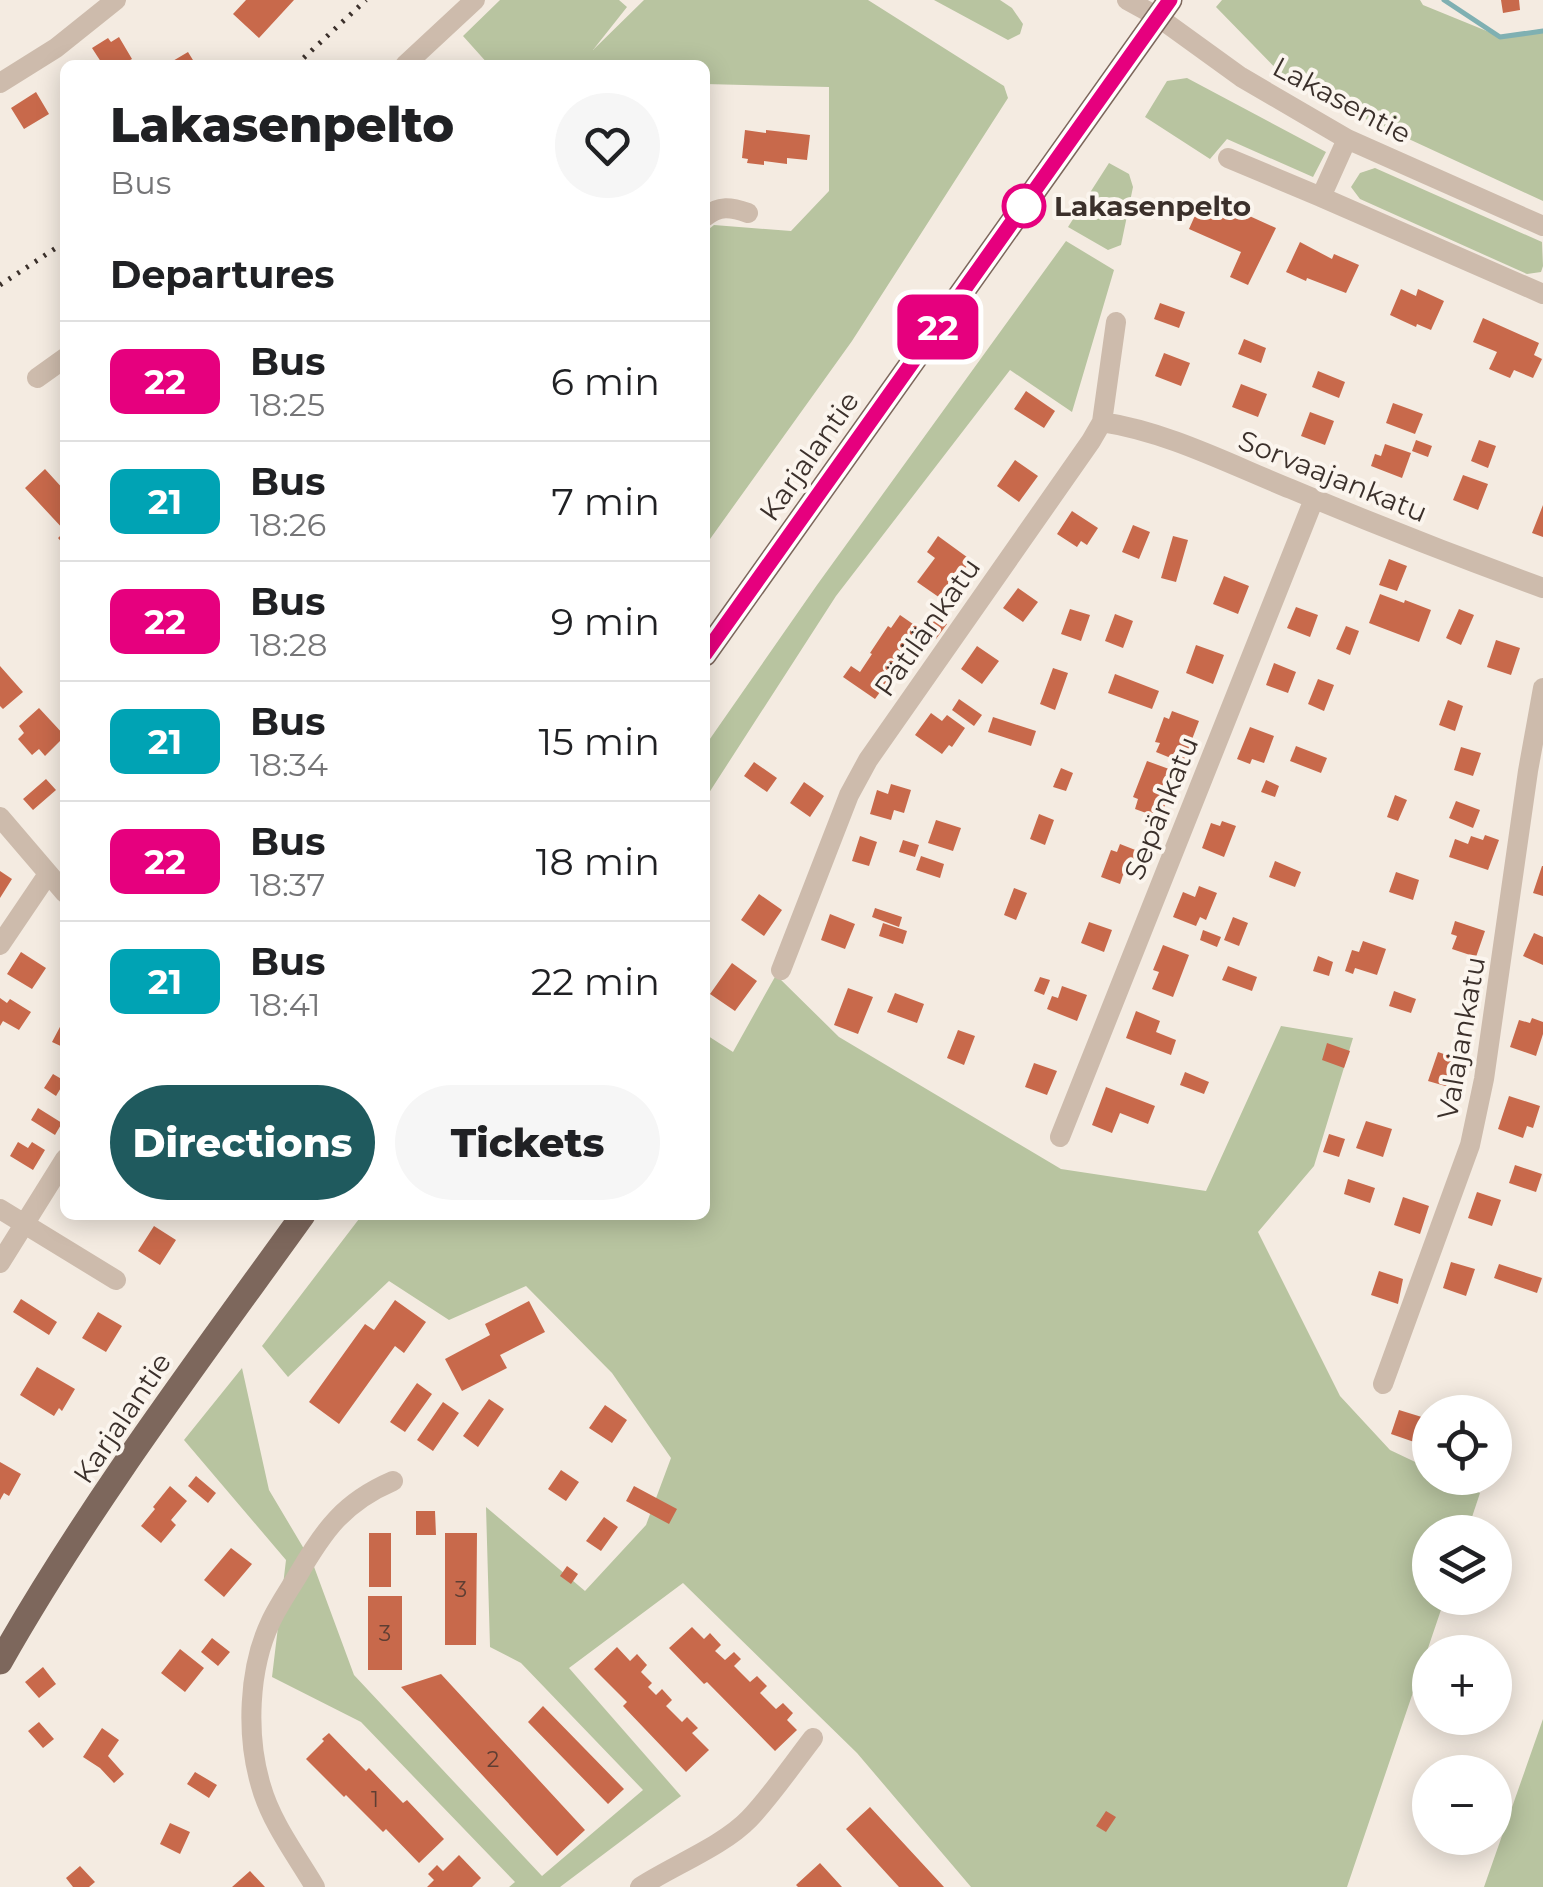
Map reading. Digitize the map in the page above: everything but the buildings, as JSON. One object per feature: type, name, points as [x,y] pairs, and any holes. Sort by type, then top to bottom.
[{"type":"main road","name":"Karjalantie","points":[[710,647],[1164,9]]},
{"type":"main road","name":"Karjalantie","points":[[0,1662],[27,1614],[152,1424],[299,1220]]},
{"type":"street","points":[[0,83],[56,48],[116,0]]},
{"type":"street","points":[[410,60],[475,0]]},
{"type":"street","name":"Lakasentie","points":[[1127,0],[1164,9],[1241,78],[1347,139],[1543,226]]},
{"type":"street","points":[[1321,197],[1347,139]]},
{"type":"street","points":[[1228,158],[1543,294]]},
{"type":"street","points":[[710,213],[732,207],[748,214]]},
{"type":"street","name":"Pätilänkatu","points":[[781,970],[849,795],[868,760],[1102,422],[1116,322]]},
{"type":"street","points":[[37,378],[60,362]]},
{"type":"street","name":"Sorvaajankatu","points":[[1102,422],[1165,437],[1543,588]]},
{"type":"street","name":"Sepänkatu","points":[[1060,1137],[1314,499]]},
{"type":"street","name":"Valajankatu","points":[[1383,1384],[1470,1145],[1484,1079],[1543,688]]},
{"type":"street","points":[[0,818],[60,887]]},
{"type":"street","points":[[0,945],[48,874]]},
{"type":"street","points":[[0,1263],[60,1167]]},
{"type":"street","points":[[0,1209],[116,1280]]},
{"type":"street","points":[[316,1887],[261,1788],[252,1723],[256,1669],[271,1621],[323,1534],[357,1499],[393,1481]]},
{"type":"street","points":[[640,1887],[747,1822],[813,1738]]},
{"type":"green space","points":[[500,0],[619,0],[627,7],[593,50],[644,0],[868,0],[1004,86],[1008,98],[852,341],[710,539],[710,228],[714,225],[791,231],[829,191],[829,87],[710,84],[710,60],[485,60],[463,36]]},
{"type":"green space","points":[[934,0],[1000,0],[1012,8],[1023,24],[1020,34],[1008,40]]},
{"type":"green space","points":[[1222,0],[1420,0],[1423,5],[1499,36],[1543,29],[1543,201],[1292,85],[1216,7]]},
{"type":"green space","points":[[1187,78],[1326,152],[1313,177],[1227,139],[1210,159],[1145,117],[1167,81]]},
{"type":"green space","points":[[1109,163],[1129,174],[1133,187],[1121,245],[1108,250],[1068,227]]},
{"type":"green space","points":[[1375,168],[1542,242],[1541,272],[1527,274],[1360,199],[1351,187],[1360,173]]},
{"type":"green space","points":[[1066,241],[1114,270],[1072,412],[1010,370],[836,596],[710,791],[710,739]]},
{"type":"green space","points":[[776,975],[839,1037],[1061,1169],[1206,1191],[1281,1026],[1353,1038],[1314,1166],[1258,1232],[1340,1396],[1390,1450],[1412,1460],[1412,1495],[1479,1495],[1473,1515],[1412,1515],[1412,1615],[1439,1615],[1432,1635],[1412,1635],[1412,1695],[1347,1887],[971,1887],[857,1753],[683,1583],[569,1668],[681,1796],[560,1887],[509,1887],[515,1882],[361,1722],[272,1677],[286,1560],[184,1440],[242,1368],[269,1490],[313,1564],[354,1675],[542,1876],[643,1790],[521,1663],[490,1647],[486,1507],[585,1591],[646,1525],[671,1458],[612,1373],[526,1286],[449,1320],[389,1281],[288,1377],[262,1346],[358,1220],[710,1220],[710,1037],[733,1052]]},
{"type":"green space","points":[[1543,1719],[1543,1887],[1484,1887],[1495,1855],[1512,1855],[1512,1807]]},
{"type":"waterway","points":[[1444,0],[1500,37],[1543,31]]},
{"type":"railway","points":[[301,60],[366,0]]},
{"type":"railway","points":[[0,285],[60,245]]},
{"type":"bus line","name":"22","points":[[710,647],[1170,0]]},
{"type":"place","name":"Lakasenpelto","points":[[1024,206]]}]
